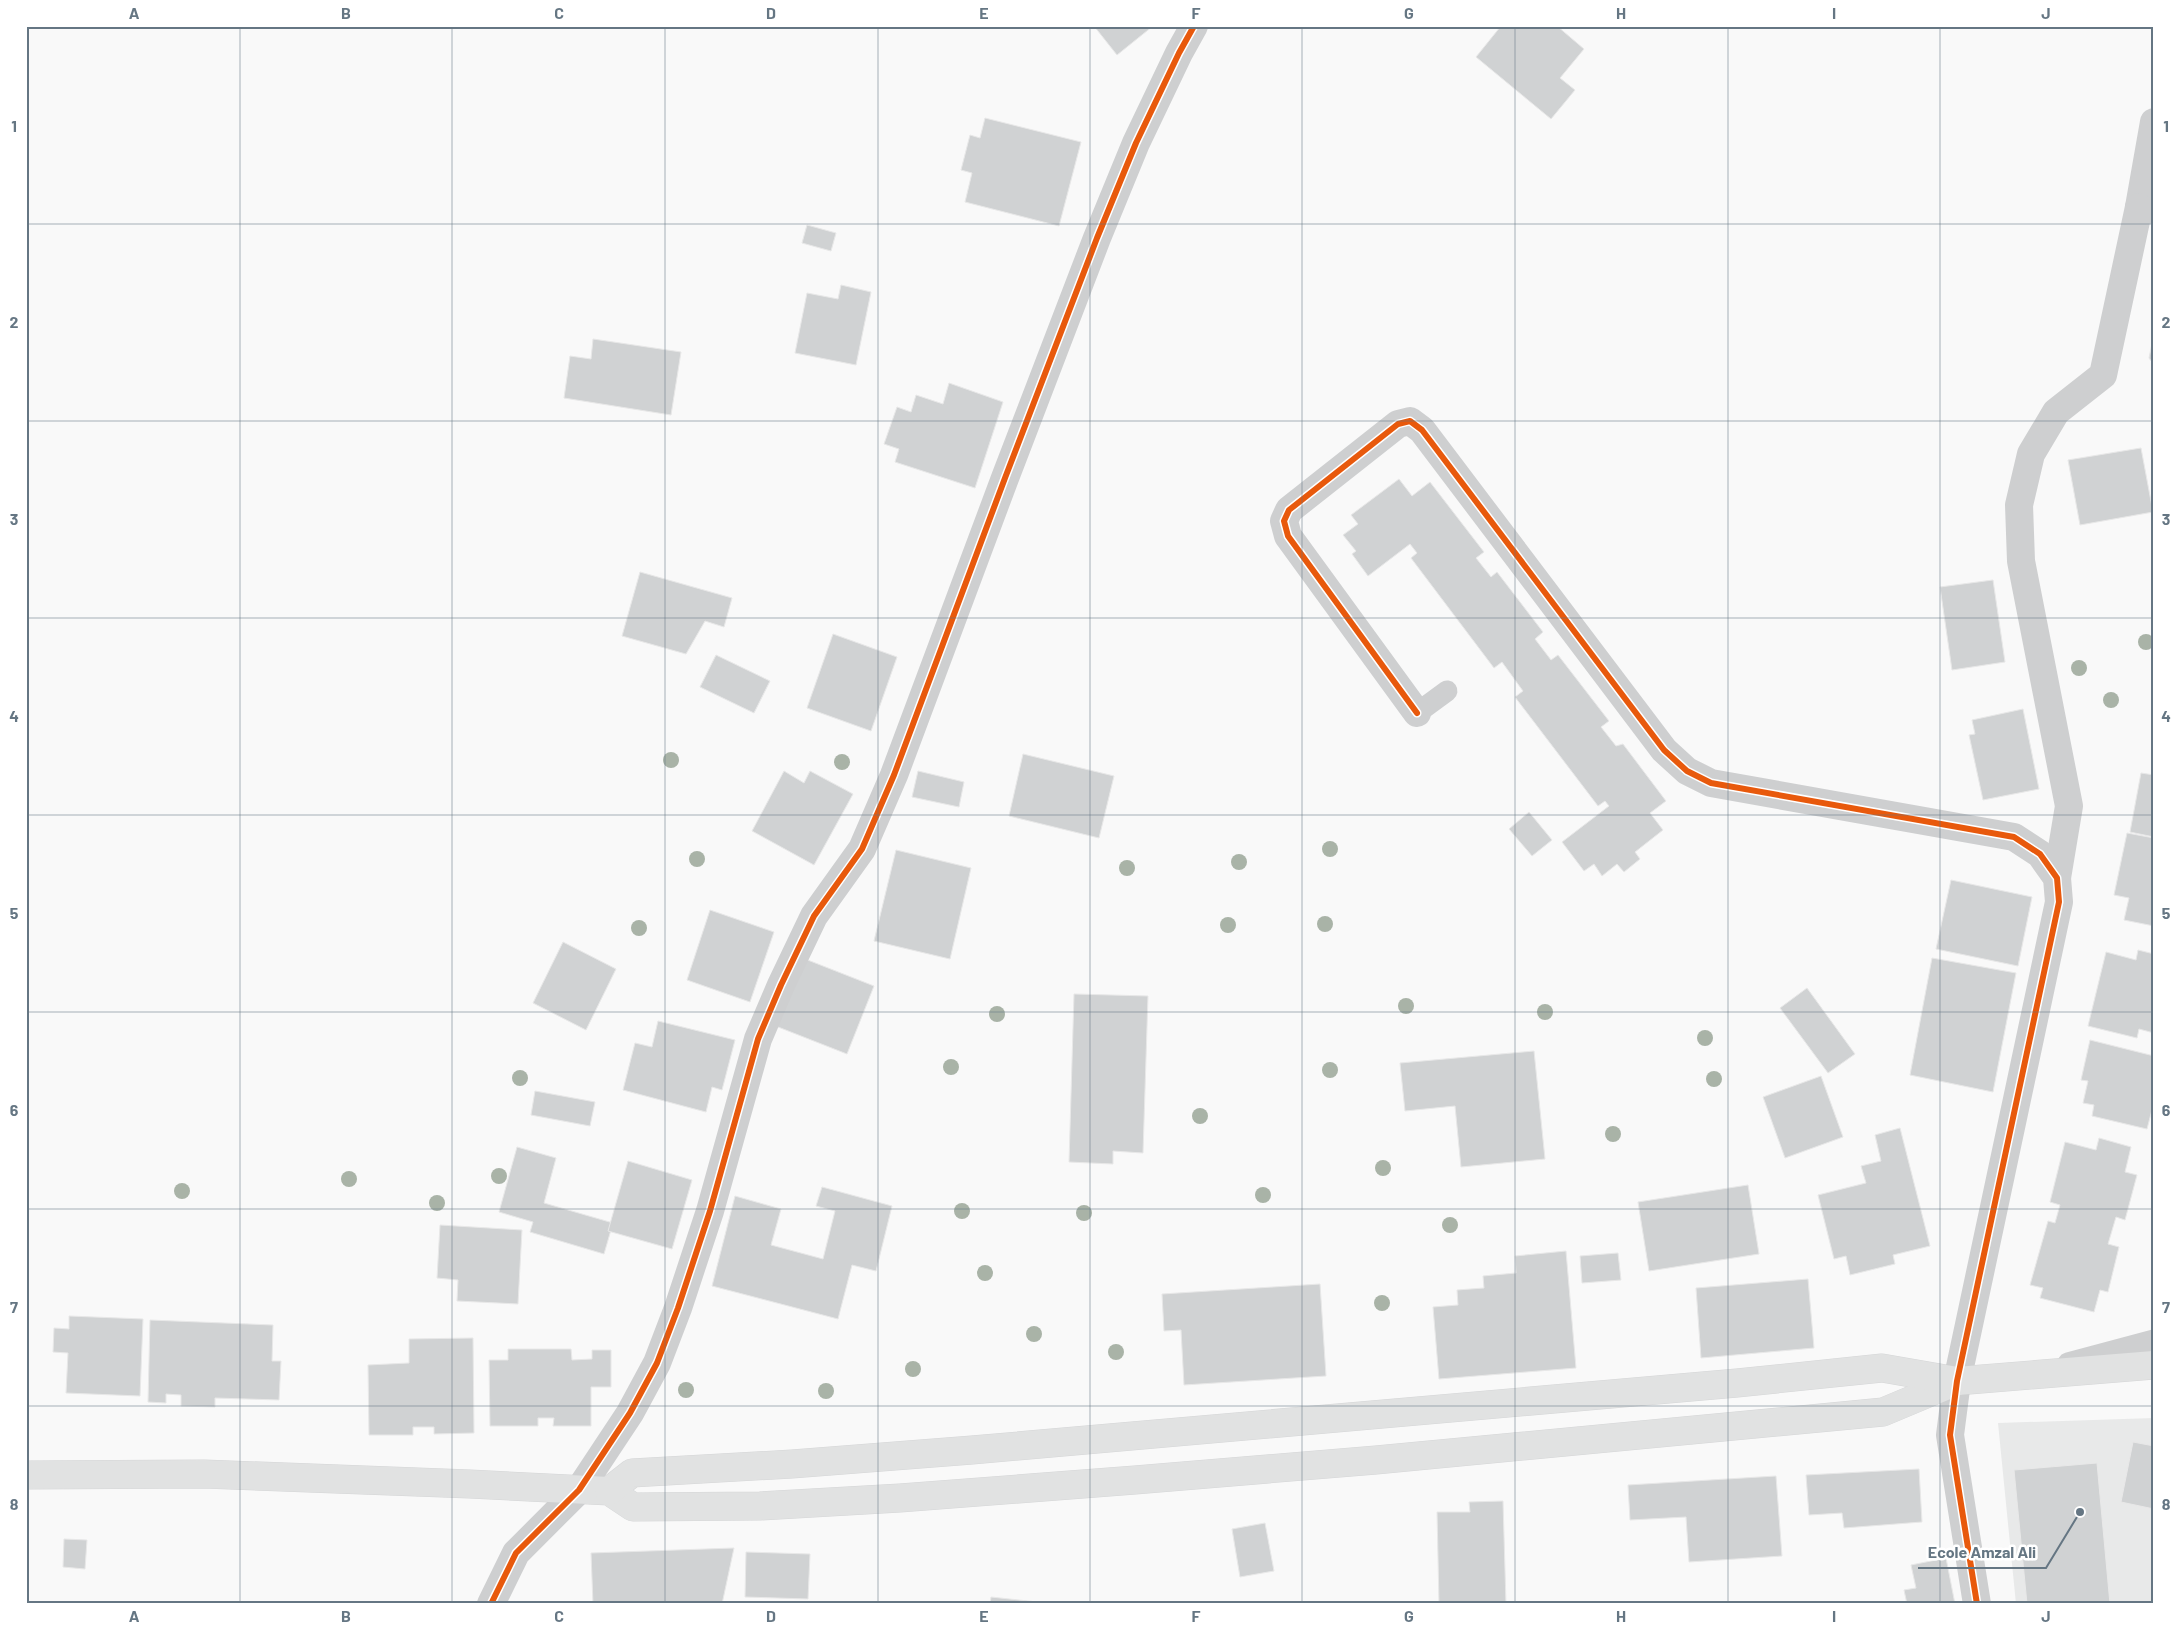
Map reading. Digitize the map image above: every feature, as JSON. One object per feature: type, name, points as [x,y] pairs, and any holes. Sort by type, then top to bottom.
[{"type":"main road","points":[[609,1491],[632,1473],[792,1464],[992,1449],[1727,1384],[1882,1368],[1956,1381],[2154,1365]]},
{"type":"main road","points":[[26,1475],[204,1474],[609,1491],[633,1507],[760,1506],[1144,1480],[1883,1412],[1956,1381]]},
{"type":"street","points":[[491,1604],[516,1553],[579,1490],[630,1414],[657,1363],[678,1308],[710,1211],[758,1039],[780,985],[814,916],[862,848],[894,775],[1097,238],[1136,143],[1194,26]]},
{"type":"street","points":[[1977,1604],[1950,1435],[1956,1381],[2059,902],[2058,878],[2069,806],[2021,561],[2020,506],[2031,454],[2056,412],[2103,375],[2146,209],[2154,122]]},
{"type":"street","points":[[1418,712],[1288,536],[1284,521],[1289,510],[1398,424],[1410,421],[1422,430],[1664,750],[1687,771],[1710,783],[2014,837],[2040,854],[2058,878]]},
{"type":"lane","points":[[1418,712],[1447,691]]},
{"type":"lane","points":[[2025,1376],[2154,1340]]},
{"type":"shaded area","points":[[2154,1418],[2154,1604],[2131,1604],[2120,1601],[2120,1604],[2016,1604],[1998,1423]]},
{"type":"building","points":[[1094,26],[1153,26],[1117,55]]},
{"type":"building","points":[[1501,26],[1557,26],[1584,49],[1560,78],[1575,90],[1551,119],[1476,57]]},
{"type":"building","points":[[985,118],[1081,142],[1059,226],[965,202],[972,173],[961,170],[970,135],[980,138]]},
{"type":"building","points":[[807,225],[836,233],[831,251],[802,243]]},
{"type":"building","points":[[841,285],[871,292],[856,365],[795,353],[807,293],[838,299]]},
{"type":"building","points":[[2154,334],[2154,365],[2149,358]]},
{"type":"building","points":[[593,339],[681,352],[671,415],[564,398],[570,356],[591,359]]},
{"type":"building","points":[[949,383],[1003,402],[975,488],[895,462],[899,449],[884,444],[897,407],[911,412],[916,395],[943,404]]},
{"type":"building","points":[[2141,448],[2153,512],[2080,525],[2068,460]]},
{"type":"building","points":[[1399,479],[1412,496],[1430,482],[1484,552],[1476,558],[1491,577],[1497,572],[1543,632],[1535,639],[1551,660],[1558,655],[1609,721],[1601,727],[1616,746],[1623,744],[1666,801],[1650,813],[1663,830],[1635,852],[1640,859],[1624,872],[1617,864],[1602,876],[1594,864],[1584,871],[1562,842],[1609,806],[1605,801],[1598,806],[1515,697],[1523,691],[1502,662],[1494,668],[1411,558],[1417,553],[1410,544],[1368,576],[1352,554],[1356,551],[1343,535],[1358,524],[1351,515]]},
{"type":"building","points":[[640,572],[732,598],[724,627],[705,621],[686,654],[622,636]]},
{"type":"building","points":[[1993,580],[2005,662],[1952,670],[1940,587]]},
{"type":"building","points":[[833,634],[897,657],[871,731],[807,708]]},
{"type":"building","points":[[716,655],[770,681],[754,713],[700,687]]},
{"type":"building","points":[[2023,709],[2039,789],[1983,800],[1969,735],[1975,734],[1972,720]]},
{"type":"building","points":[[1023,754],[1114,776],[1099,838],[1009,816]]},
{"type":"building","points":[[784,771],[804,783],[810,771],[853,794],[814,865],[752,831]]},
{"type":"building","points":[[918,771],[964,782],[959,807],[912,797]]},
{"type":"building","points":[[2141,773],[2154,775],[2154,837],[2130,832]]},
{"type":"building","points":[[1529,812],[1552,840],[1532,856],[1509,829]]},
{"type":"building","points":[[2127,833],[2154,838],[2154,926],[2124,920],[2129,898],[2114,895]]},
{"type":"building","points":[[896,850],[971,868],[950,959],[874,941]]},
{"type":"building","points":[[1951,880],[2032,897],[2018,966],[1936,949]]},
{"type":"building","points":[[710,910],[774,932],[750,1002],[687,980]]},
{"type":"building","points":[[563,942],[616,969],[586,1030],[533,1003]]},
{"type":"building","points":[[2138,950],[2154,954],[2154,1033],[2139,1029],[2137,1038],[2088,1026],[2106,952],[2136,960]]},
{"type":"building","points":[[800,957],[874,986],[847,1054],[773,1025]]},
{"type":"building","points":[[1932,958],[2016,973],[1993,1092],[1910,1075]]},
{"type":"building","points":[[1807,988],[1855,1054],[1828,1073],[1780,1008]]},
{"type":"building","points":[[1074,994],[1148,996],[1143,1153],[1113,1151],[1113,1164],[1069,1162]]},
{"type":"building","points":[[658,1021],[735,1040],[722,1090],[712,1087],[706,1112],[623,1090],[635,1043],[652,1047]]},
{"type":"building","points":[[2090,1040],[2154,1056],[2154,1102],[2147,1129],[2092,1116],[2094,1105],[2083,1103],[2088,1081],[2081,1080]]},
{"type":"building","points":[[1534,1051],[1545,1159],[1461,1167],[1455,1106],[1405,1111],[1400,1063]]},
{"type":"building","points":[[1821,1076],[1843,1137],[1785,1158],[1763,1097]]},
{"type":"building","points":[[535,1091],[595,1102],[590,1126],[531,1115]]},
{"type":"building","points":[[1900,1128],[1930,1246],[1893,1255],[1895,1264],[1850,1275],[1846,1256],[1834,1259],[1818,1195],[1866,1183],[1861,1166],[1881,1161],[1875,1135]]},
{"type":"building","points":[[2099,1138],[2131,1147],[2125,1172],[2137,1175],[2125,1220],[2116,1217],[2108,1244],[2119,1247],[2108,1292],[2100,1290],[2094,1312],[2040,1298],[2043,1288],[2030,1285],[2048,1221],[2055,1223],[2060,1205],[2050,1202],[2065,1142],[2096,1150]]},
{"type":"building","points":[[517,1147],[556,1158],[544,1203],[613,1223],[604,1254],[530,1232],[533,1222],[499,1212]]},
{"type":"building","points":[[628,1161],[692,1180],[672,1249],[608,1231]]},
{"type":"building","points":[[1748,1185],[1759,1254],[1649,1271],[1638,1202]]},
{"type":"building","points":[[822,1187],[892,1206],[876,1271],[852,1265],[838,1319],[712,1286],[735,1196],[781,1209],[771,1245],[823,1259],[835,1211],[816,1206]]},
{"type":"building","points":[[440,1225],[522,1230],[518,1304],[457,1301],[458,1280],[437,1278]]},
{"type":"building","points":[[1566,1251],[1576,1368],[1439,1379],[1433,1307],[1458,1305],[1457,1290],[1484,1288],[1483,1276],[1516,1273],[1515,1256]]},
{"type":"building","points":[[1618,1253],[1621,1280],[1582,1283],[1580,1256]]},
{"type":"building","points":[[1808,1279],[1814,1348],[1701,1358],[1696,1288]]},
{"type":"building","points":[[1320,1284],[1326,1376],[1184,1385],[1181,1330],[1164,1331],[1162,1294]]},
{"type":"building","points":[[69,1316],[143,1319],[140,1396],[66,1393],[68,1353],[53,1352],[54,1328],[69,1329]]},
{"type":"building","points":[[150,1320],[273,1325],[272,1361],[281,1361],[279,1400],[215,1398],[215,1407],[181,1406],[181,1395],[166,1394],[166,1403],[148,1402]]},
{"type":"building","points":[[473,1338],[474,1433],[434,1434],[434,1427],[413,1427],[413,1435],[369,1435],[368,1365],[409,1363],[409,1339]]},
{"type":"building","points":[[508,1349],[571,1349],[572,1360],[592,1359],[592,1350],[611,1350],[611,1387],[591,1387],[591,1426],[553,1426],[554,1418],[538,1418],[538,1426],[490,1426],[489,1360],[508,1360]]},
{"type":"building","points":[[2133,1442],[2154,1446],[2154,1509],[2121,1502]]},
{"type":"building","points":[[2097,1463],[2110,1604],[2027,1604],[2014,1470]]},
{"type":"building","points":[[1919,1469],[1922,1522],[1844,1528],[1842,1513],[1809,1515],[1806,1475]]},
{"type":"building","points":[[1776,1476],[1782,1556],[1689,1562],[1686,1517],[1630,1520],[1628,1485]]},
{"type":"building","points":[[1503,1501],[1506,1604],[1439,1604],[1437,1512],[1470,1512],[1469,1502]]},
{"type":"building","points":[[1265,1523],[1274,1571],[1240,1577],[1232,1529]]},
{"type":"building","points":[[64,1539],[87,1540],[85,1569],[63,1567]]},
{"type":"building","points":[[734,1548],[722,1604],[593,1604],[591,1553]]},
{"type":"building","points":[[746,1552],[810,1554],[808,1599],[745,1597]]},
{"type":"building","points":[[1946,1558],[1955,1604],[1907,1604],[1904,1590],[1916,1588],[1911,1565]]},
{"type":"building","points":[[991,1597],[1056,1604],[990,1604]]},
{"type":"cycle path","points":[[491,1604],[516,1553],[579,1490],[630,1413],[657,1363],[678,1308],[710,1211],[758,1039],[814,916],[862,849],[894,775],[1097,238],[1136,143],[1194,26]]},
{"type":"cycle path","points":[[1417,713],[1288,536],[1284,521],[1289,510],[1398,424],[1410,421],[1422,430],[1664,750],[1687,771],[1711,783],[2014,837],[2040,854],[2057,878],[2059,902],[1957,1381],[1950,1435],[1977,1604]]},
{"type":"place","name":"Ecole Amzal Ali","points":[[2080,1512]]}]
